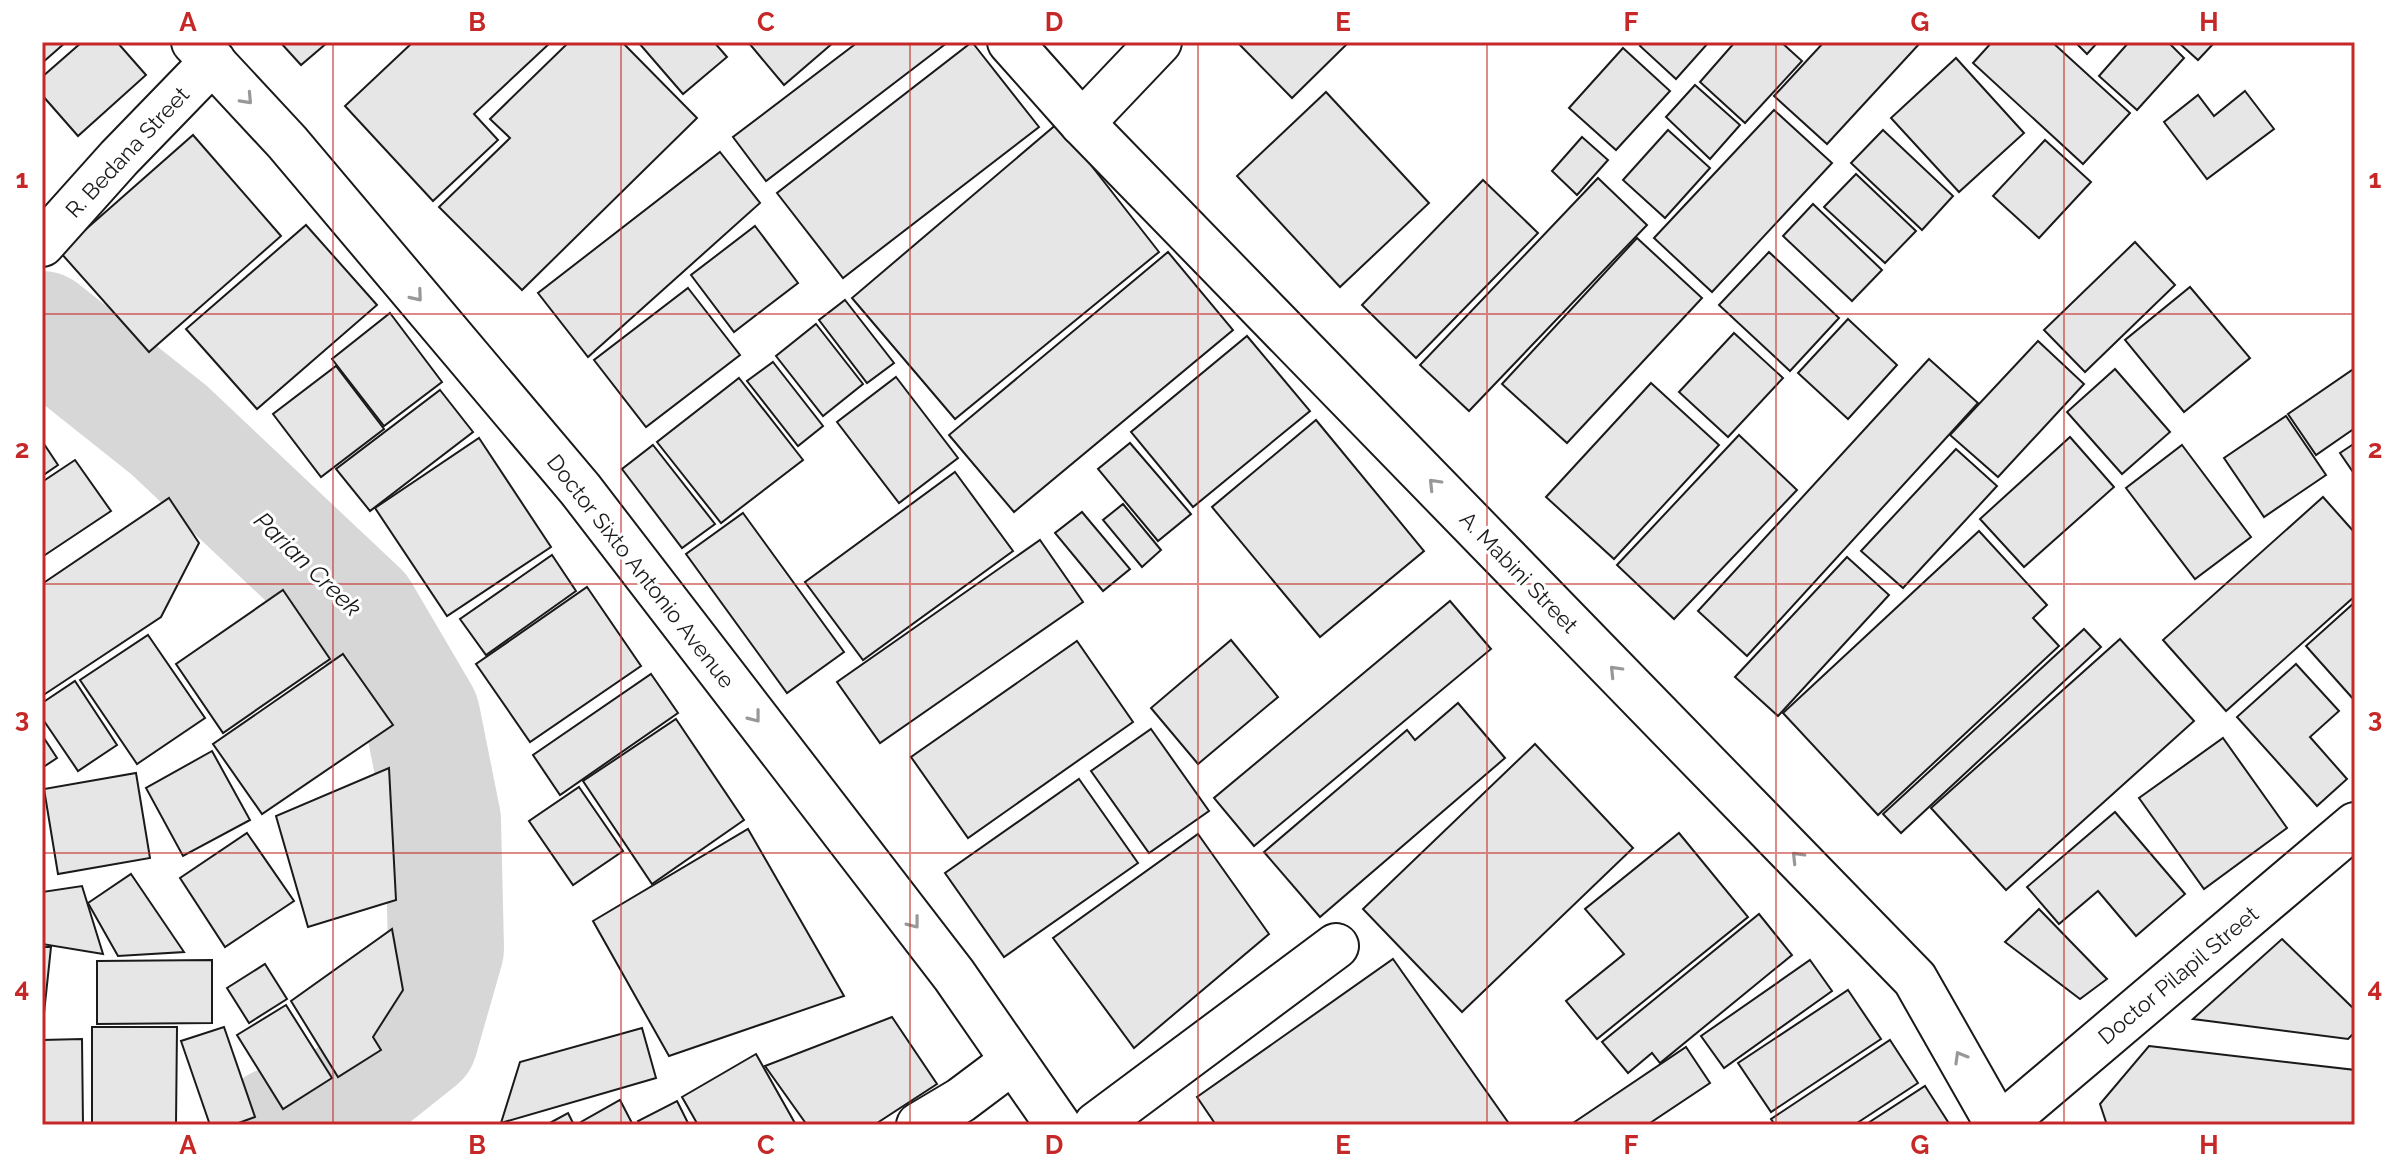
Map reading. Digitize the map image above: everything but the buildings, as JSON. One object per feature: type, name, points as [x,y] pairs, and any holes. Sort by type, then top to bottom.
[{"type":"main road","name":"A. Mabini Street","points":[[1010,42],[1082,123],[1915,979],[2000,1125]]},
{"type":"main road","points":[[1082,123],[1159,42]]},
{"type":"main road","name":"R. Bedana Street","points":[[42,244],[119,158],[204,52]]},
{"type":"main road","name":"Doctor Sixto Antonio Avenue","points":[[204,52],[287,142],[580,489],[954,975],[1058,1125]]},
{"type":"main road","name":"Doctor Pilapil Street","points":[[2000,1125],[2355,825]]},
{"type":"main road","points":[[1096,1125],[1336,946]]},
{"type":"main road","points":[[919,1125],[961,1100],[1013,1061]]},
{"type":"waterway","name":"Parian Creek","points":[[42,329],[169,430],[361,611],[422,715],[443,820],[446,949],[420,1040],[342,1102],[277,1125]]}]
